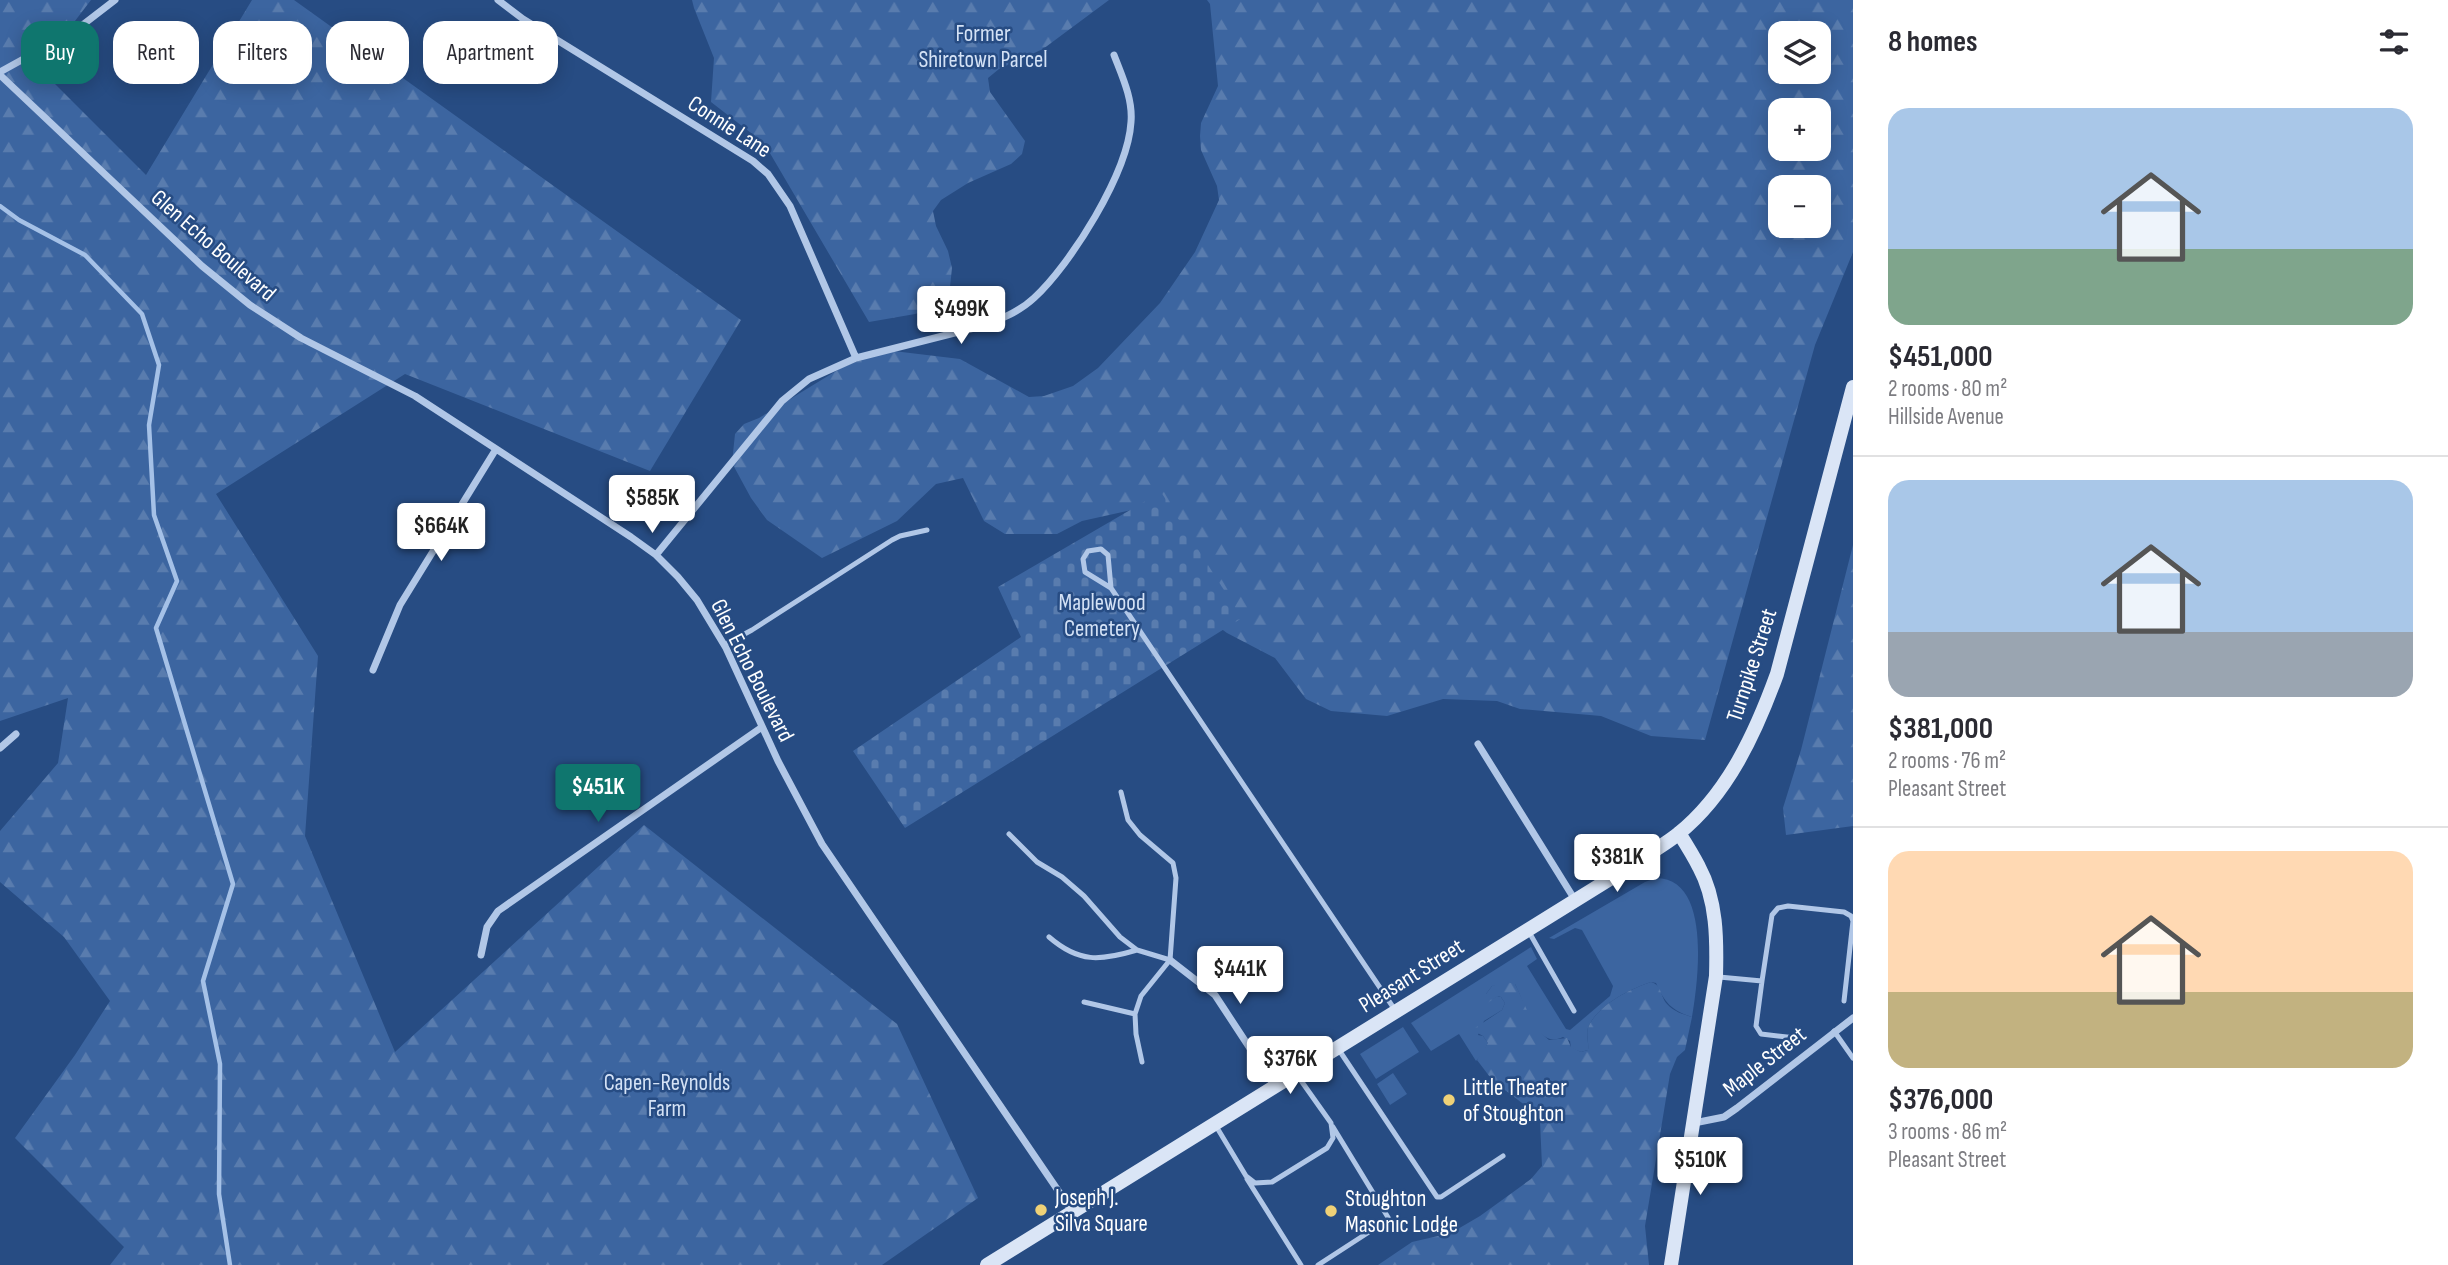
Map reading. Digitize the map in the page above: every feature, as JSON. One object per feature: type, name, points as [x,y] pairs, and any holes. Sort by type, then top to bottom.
[{"type":"main road","name":"Turnpike Street","points":[[1679,833],[1714,796],[1750,741],[1763,711],[1776,674],[1853,387]]},
{"type":"main road","name":"Pleasant Street","points":[[987,1265],[1642,859],[1679,833]]},
{"type":"main road","points":[[1671,1265],[1716,976],[1717,943],[1714,914],[1706,884],[1700,867],[1679,833]]},
{"type":"street","points":[[0,74],[76,30],[115,0]]},
{"type":"street","name":"Connie Lane","points":[[498,0],[523,19],[753,161],[768,174],[790,206],[856,358]]},
{"type":"street","points":[[656,555],[782,401],[809,379],[856,358],[982,326],[1016,312],[1047,284],[1097,211],[1126,147],[1132,119],[1129,99],[1114,55]]},
{"type":"street","name":"Glen Echo Boulevard","points":[[0,74],[202,266],[250,305],[301,338],[415,396],[656,555],[678,577],[697,600],[724,645],[795,796],[834,863],[1072,1211]]},
{"type":"street","points":[[373,670],[400,605],[496,449]]},
{"type":"street","points":[[481,956],[487,927],[498,911],[762,727]]},
{"type":"street","points":[[0,748],[16,734]]},
{"type":"street","points":[[1478,744],[1575,900]]},
{"type":"street","points":[[1170,960],[1215,995],[1274,1085]]},
{"type":"street","name":"Maple Street","points":[[1694,1123],[1724,1117],[1853,1018]]},
{"type":"lane","points":[[724,645],[752,630],[892,540],[927,530]]},
{"type":"lane","points":[[1111,588],[1108,555],[1097,549],[1088,551],[1083,559],[1085,572],[1111,588],[1396,1012]]},
{"type":"lane","points":[[1121,792],[1128,820],[1140,835],[1173,863],[1176,878],[1170,960],[1141,996],[1135,1014],[1142,1062]]},
{"type":"lane","points":[[1009,834],[1037,862],[1062,877],[1084,896],[1120,937],[1137,950],[1170,960]]},
{"type":"lane","points":[[1796,1038],[1761,1034],[1756,1026],[1772,915],[1778,908],[1788,906],[1844,912],[1851,916],[1853,921],[1844,1001]]},
{"type":"lane","points":[[1528,929],[1574,1011]]},
{"type":"lane","points":[[1049,937],[1062,948],[1088,958],[1101,959],[1137,950]]},
{"type":"lane","points":[[1716,976],[1762,981]]},
{"type":"lane","points":[[1084,1002],[1135,1014]]},
{"type":"lane","points":[[1834,1031],[1853,1058]]},
{"type":"lane","points":[[1338,1047],[1437,1197],[1441,1197],[1503,1156]]},
{"type":"lane","points":[[1296,1072],[1331,1123],[1389,1219],[1318,1265]]},
{"type":"lane","points":[[1214,1123],[1301,1265]]},
{"type":"lane","points":[[1246,1176],[1261,1184],[1283,1176],[1331,1144],[1331,1123]]},
{"type":"green space","name":"Capen-Reynolds Farm","points":[[0,0],[91,0],[75,21],[21,21],[21,84],[55,84],[146,175],[213,64],[213,84],[312,84],[312,21],[239,21],[252,0],[294,0],[326,23],[326,84],[409,82],[741,320],[650,471],[405,374],[216,494],[318,656],[305,836],[395,1052],[644,825],[897,1024],[978,1198],[882,1265],[110,1265],[124,1247],[15,1138],[110,1001],[64,937],[0,882],[0,831],[58,763],[68,698],[0,721]]},
{"type":"green space","name":"Former Shiretown Parcel","points":[[692,0],[1109,0],[1043,49],[999,69],[988,78],[990,92],[1025,141],[1022,154],[1011,164],[968,183],[941,200],[933,211],[952,268],[949,296],[940,306],[915,314],[869,322],[764,143],[711,102],[714,58]]},
{"type":"green space","points":[[1207,0],[1853,0],[1853,252],[1815,345],[1705,740],[1651,736],[1601,716],[1520,709],[1497,701],[1443,699],[1387,716],[1331,711],[1306,699],[1275,658],[1227,633],[1204,616],[1136,509],[1082,521],[1057,534],[1005,534],[984,521],[963,478],[936,484],[897,521],[822,558],[767,520],[751,498],[732,463],[735,434],[744,424],[759,418],[841,368],[885,350],[960,359],[1029,397],[1044,396],[1073,386],[1098,368],[1160,303],[1195,252],[1219,200],[1217,186],[1201,150],[1200,136],[1201,123],[1218,86],[1210,4]]},
{"type":"green space","name":"Maplewood Cemetery","points":[[1161,492],[1242,618],[905,828],[853,751],[1021,637],[998,587]]},
{"type":"green space","points":[[1853,545],[1853,826],[1786,835],[1783,808],[1801,750]]},
{"type":"green space","points":[[1656,878],[1674,883],[1686,895],[1694,913],[1698,958],[1692,1017],[1670,1005],[1656,983],[1651,982],[1624,994],[1599,1012],[1588,1028],[1588,1050],[1581,1052],[1571,1048],[1570,1041],[1563,1037],[1545,1037],[1538,1031],[1515,984],[1492,986],[1486,994],[1493,999],[1501,997],[1505,1003],[1502,1010],[1484,1021],[1478,1035],[1483,1036],[1488,1043],[1476,1061],[1459,1034],[1431,1051],[1411,1023],[1531,947],[1537,959],[1527,966],[1566,1029],[1570,1030],[1610,996],[1613,986],[1582,930],[1575,928],[1554,939],[1549,938]]},
{"type":"green space","points":[[1506,982],[1515,984],[1533,1021],[1549,1040],[1567,1038],[1571,1047],[1581,1052],[1588,1050],[1587,1033],[1592,1020],[1606,1005],[1651,982],[1659,988],[1670,1007],[1692,1017],[1685,1050],[1677,1057],[1670,1074],[1645,1226],[1649,1265],[1378,1265],[1412,1242],[1451,1233],[1480,1216],[1531,1179],[1542,1166],[1540,1121],[1526,1106],[1493,1081],[1477,1060],[1488,1043],[1474,1031],[1475,1028],[1502,1010],[1505,1003],[1498,996],[1486,1004],[1478,1004],[1479,998],[1492,986]]},
{"type":"green space","points":[[1403,1027],[1419,1052],[1376,1079],[1360,1054]]},
{"type":"green space","points":[[1393,1073],[1407,1094],[1390,1105],[1377,1084]]},
{"type":"waterway","points":[[0,206],[19,220],[85,255],[142,314],[159,365],[149,425],[154,515],[177,581],[156,628],[233,884],[203,981],[220,1064],[219,1194],[230,1265]]},
{"type":"place","name":"Little Theater of Stoughton","points":[[1449,1100]]},
{"type":"place","name":"Joseph J. Silva Square","points":[[1041,1210]]},
{"type":"place","name":"Stoughton Masonic Lodge","points":[[1331,1211]]}]
